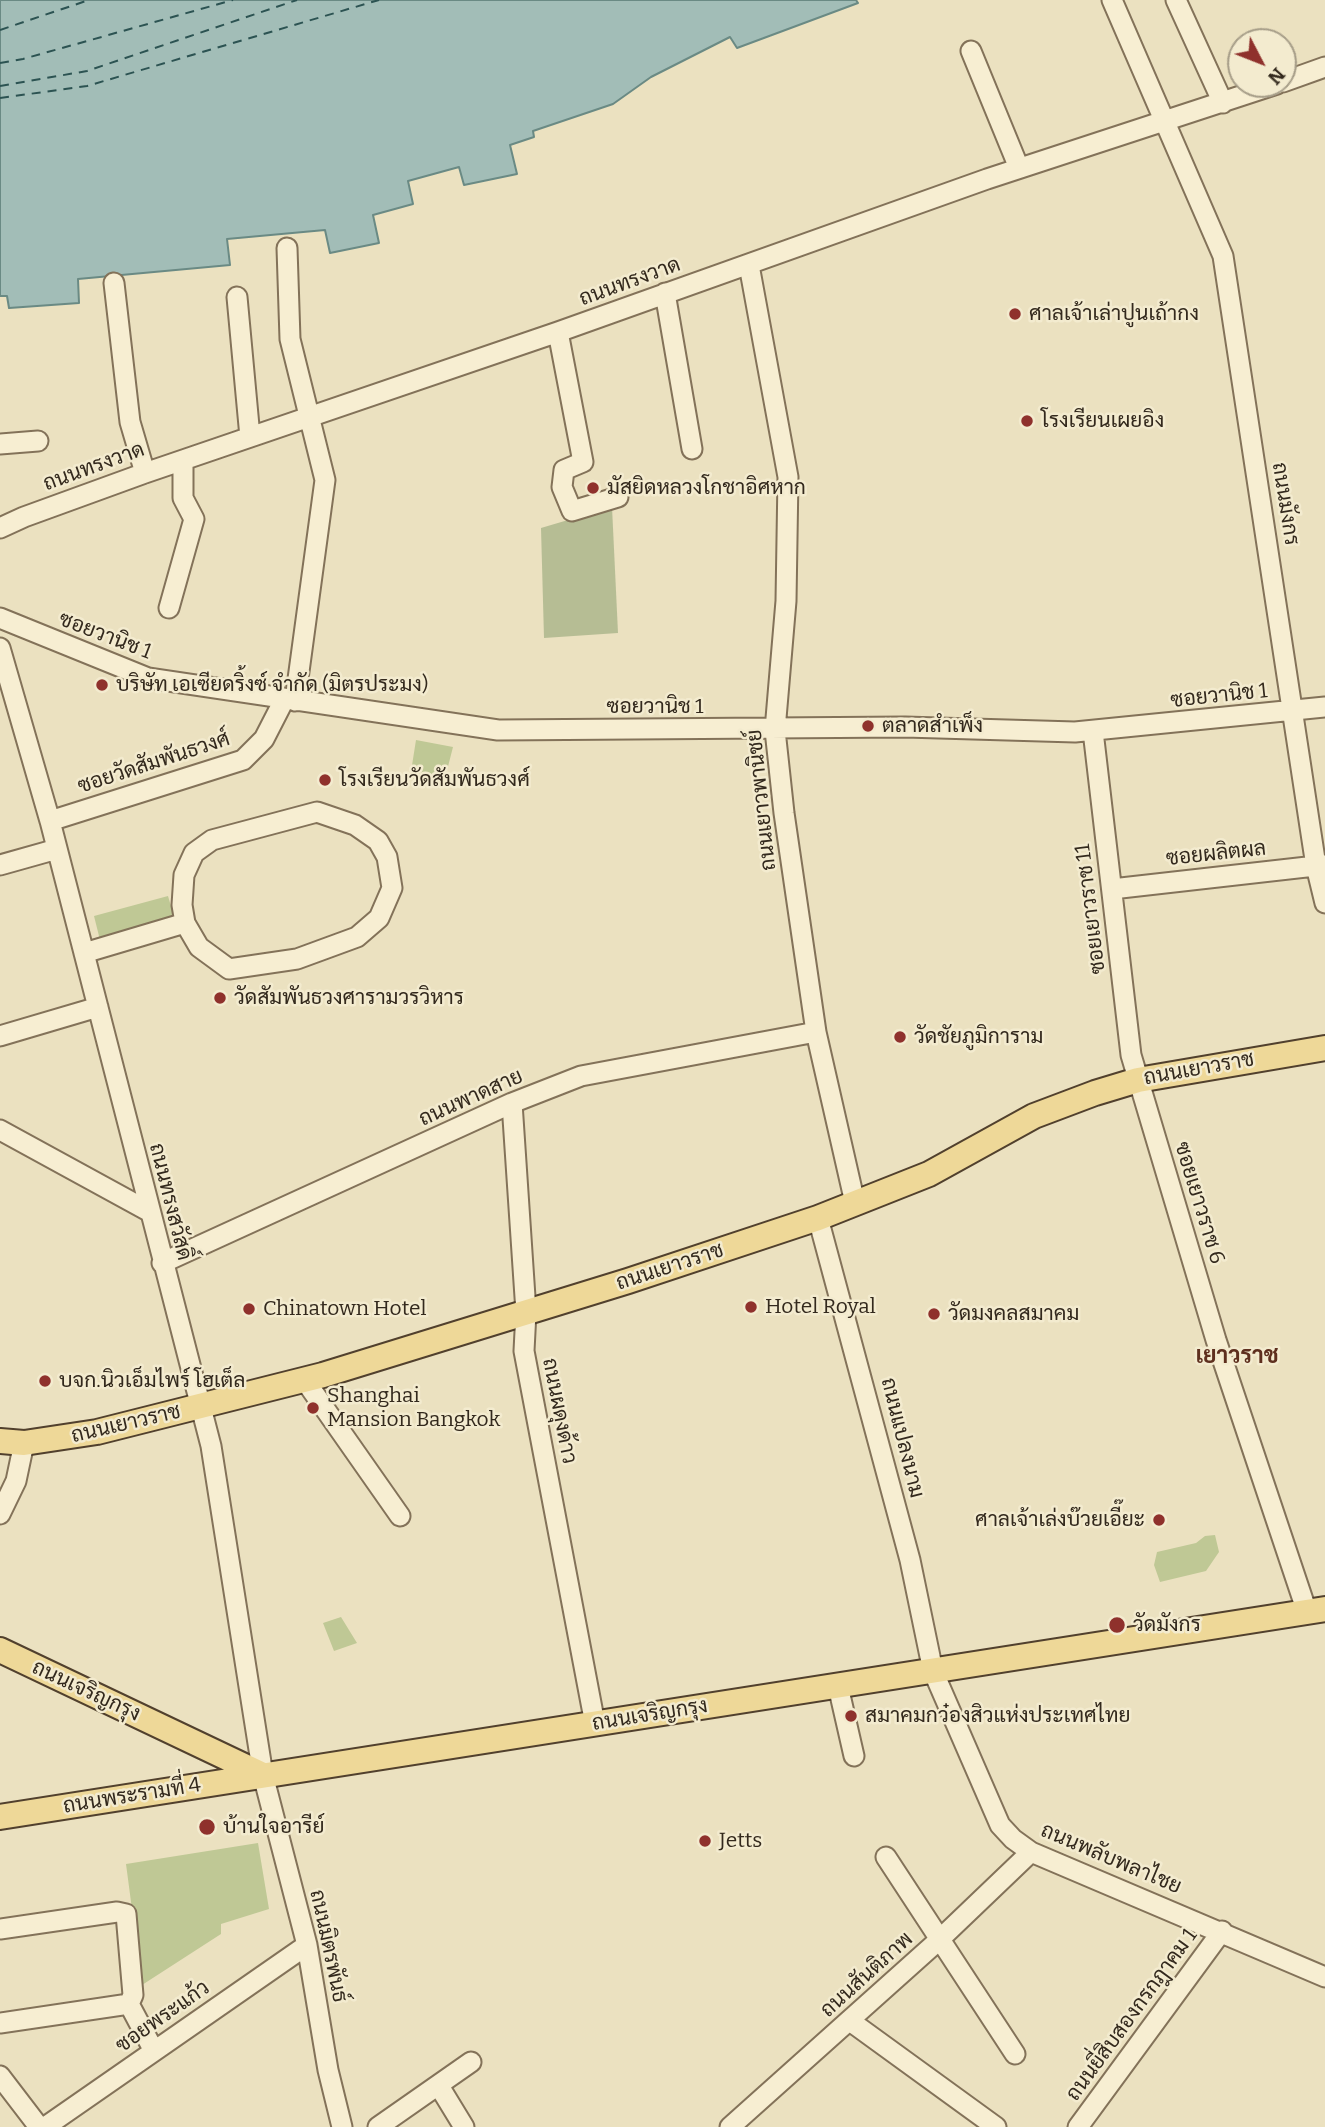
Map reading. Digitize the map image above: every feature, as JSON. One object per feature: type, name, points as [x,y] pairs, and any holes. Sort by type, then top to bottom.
[{"type":"main road","name":"ถนนเยาวราช","points":[[12,1442],[97,1432],[304,1379],[526,1312],[818,1218],[929,1174],[1034,1116],[1138,1080],[1325,1048]]},
{"type":"main road","name":"ถนนเจริญกรุง","points":[[0,1650],[263,1775],[1316,1611]]},
{"type":"main road","name":"ถนนพระรามที่ 4","points":[[0,1817],[263,1775]]},
{"type":"street","name":"ถนนมังกร","points":[[1112,0],[1223,256],[1325,903]]},
{"type":"street","points":[[1176,0],[1223,103]]},
{"type":"street","points":[[971,51],[1019,168]]},
{"type":"street","points":[[1297,77],[1325,67]]},
{"type":"street","name":"ถนนทรงวาด","points":[[0,528],[145,473],[558,332],[1019,168],[1237,98]]},
{"type":"street","name":"ซอยวัดสัมพันธวงศ์","points":[[50,821],[243,760],[264,739],[289,701],[325,480],[307,417],[290,339],[287,248]]},
{"type":"street","name":"ถนนเยาวพานิชย์","points":[[749,265],[788,477],[786,601],[775,730],[818,995],[816,1032],[855,1203]]},
{"type":"street","points":[[114,282],[130,422],[145,473]]},
{"type":"street","points":[[665,293],[692,449]]},
{"type":"street","points":[[237,297],[250,437]]},
{"type":"street","points":[[558,332],[583,462],[564,470],[562,486],[572,511],[618,497]]},
{"type":"street","points":[[0,444],[37,441]]},
{"type":"street","points":[[169,608],[194,519],[184,502],[183,461]]},
{"type":"street","name":"ซอยวานิช 1","points":[[0,618],[148,678],[498,730],[905,727],[1093,731],[1325,707]]},
{"type":"street","name":"ถนนทรงสวัสดิ์","points":[[0,648],[8,711],[50,821],[211,1446],[263,1775]]},
{"type":"street","name":"ซอยเยาวราช 11","points":[[1093,731],[1131,1055],[1138,1080]]},
{"type":"street","points":[[317,812],[355,825],[378,841],[387,857],[392,888],[379,918],[357,937],[297,959],[229,969],[199,947],[185,923],[182,905],[184,875],[194,853],[212,840],[317,812]]},
{"type":"street","points":[[0,865],[57,849]]},
{"type":"street","name":"ซอยผลิตผล","points":[[1112,888],[1320,866]]},
{"type":"street","points":[[84,953],[185,923]]},
{"type":"street","points":[[1,1031],[98,1007]]},
{"type":"street","name":"ถนนพาดสาย","points":[[162,1263],[512,1103],[581,1076],[816,1032]]},
{"type":"street","name":"ซอยเยาวราช 6","points":[[1138,1080],[1216,1340],[1316,1611]]},
{"type":"street","name":"ถนนผดุงด้าว","points":[[512,1103],[526,1312],[524,1351],[595,1724]]},
{"type":"street","points":[[0,1130],[150,1212]]},
{"type":"street","name":"ถนนแปลงนาม","points":[[818,1218],[909,1560],[933,1671]]},
{"type":"street","points":[[304,1379],[400,1516]]},
{"type":"street","points":[[0,1514],[16,1481],[12,1442]]},
{"type":"street","name":"ถนนพลับพลาไชย","points":[[933,1671],[1000,1825],[1013,1839],[1031,1852],[1325,1977]]},
{"type":"street","points":[[838,1686],[853,1756]]},
{"type":"street","name":"ถนนมิตรพันธ์","points":[[263,1775],[307,1945],[328,2070],[342,2127]]},
{"type":"street","name":"ถนนสันติภาพ","points":[[730,2127],[939,1940],[1031,1852]]},
{"type":"street","points":[[886,1857],[1015,2054]]},
{"type":"street","points":[[0,1929],[117,1912],[128,1917],[134,1994],[129,2004]]},
{"type":"street","name":"ถนนยี่สิบสองกรกฎาคม 1","points":[[1079,2127],[1222,1931]]},
{"type":"street","name":"ซอยพระแก้ว","points":[[45,2127],[307,1945]]},
{"type":"street","points":[[0,2023],[129,2004]]},
{"type":"street","points":[[129,2004],[154,2051]]},
{"type":"street","points":[[850,2021],[996,2127]]},
{"type":"street","points":[[378,2127],[471,2062]]},
{"type":"street","points":[[0,2076],[39,2127]]},
{"type":"street","points":[[439,2086],[464,2127]]},
{"type":"green space","points":[[612,507],[618,633],[544,638],[541,528]]},
{"type":"green space","points":[[416,740],[453,747],[443,786],[410,778]]},
{"type":"green space","points":[[168,896],[175,920],[100,940],[94,916]]},
{"type":"green space","points":[[1215,1535],[1219,1552],[1206,1571],[1160,1582],[1154,1565],[1157,1552],[1196,1543],[1205,1536]]},
{"type":"green space","points":[[341,1617],[357,1643],[334,1651],[323,1623]]},
{"type":"green space","points":[[258,1843],[269,1909],[221,1924],[221,1934],[142,1985],[126,1864]]},
{"type":"water","points":[[0,0],[856,0],[858,3],[737,48],[730,37],[651,77],[613,104],[533,131],[534,137],[510,145],[517,174],[464,185],[459,167],[408,181],[413,204],[373,215],[379,243],[330,253],[325,230],[227,239],[230,265],[78,279],[79,303],[9,308],[7,296],[0,296]]},
{"type":"ferry route","points":[[0,30],[89,0]]},
{"type":"ferry route","points":[[0,63],[23,59],[233,0]]},
{"type":"ferry route","points":[[0,86],[87,71],[297,0]]},
{"type":"ferry route","points":[[0,98],[87,86],[379,0]]},
{"type":"place","name":"ศาลเจ้าเล่าปูนเถ้ากง","points":[[1015,314]]},
{"type":"place","name":"โรงเรียนเผยอิง","points":[[1027,421]]},
{"type":"place","name":"มัสยิดหลวงโกชาอิศหาก","points":[[593,488]]},
{"type":"place","name":"บริษัท เอเซียดริ้งซ์ จำกัด (มิตรประมง)","points":[[102,685]]},
{"type":"place","name":"ตลาดสำเพ็ง","points":[[868,726]]},
{"type":"place","name":"โรงเรียนวัดสัมพันธวงศ์","points":[[325,780]]},
{"type":"place","name":"วัดสัมพันธวงศารามวรวิหาร","points":[[220,998]]},
{"type":"place","name":"วัดชัยภูมิการาม","points":[[900,1037]]},
{"type":"place","name":"Hotel Royal","points":[[751,1307]]},
{"type":"place","name":"Chinatown Hotel","points":[[249,1309]]},
{"type":"place","name":"วัดมงคลสมาคม","points":[[934,1314]]},
{"type":"place","name":"บจก.นิวเอ็มไพร์ โฮเต็ล","points":[[45,1381]]},
{"type":"place","name":"Shanghai Mansion Bangkok","points":[[313,1408]]},
{"type":"place","name":"ศาลเจ้าเล่งบ๊วยเอี๊ยะ","points":[[1159,1520]]},
{"type":"place","name":"วัดมังกร","points":[[1117,1625]]},
{"type":"place","name":"สมาคมกว๋องสิวแห่งประเทศไทย","points":[[851,1716]]},
{"type":"place","name":"บ้านใจอารีย์","points":[[207,1827]]},
{"type":"place","name":"Jetts","points":[[705,1841]]},
{"type":"district","name":"เยาวราช","points":[[1237,1357]]}]
